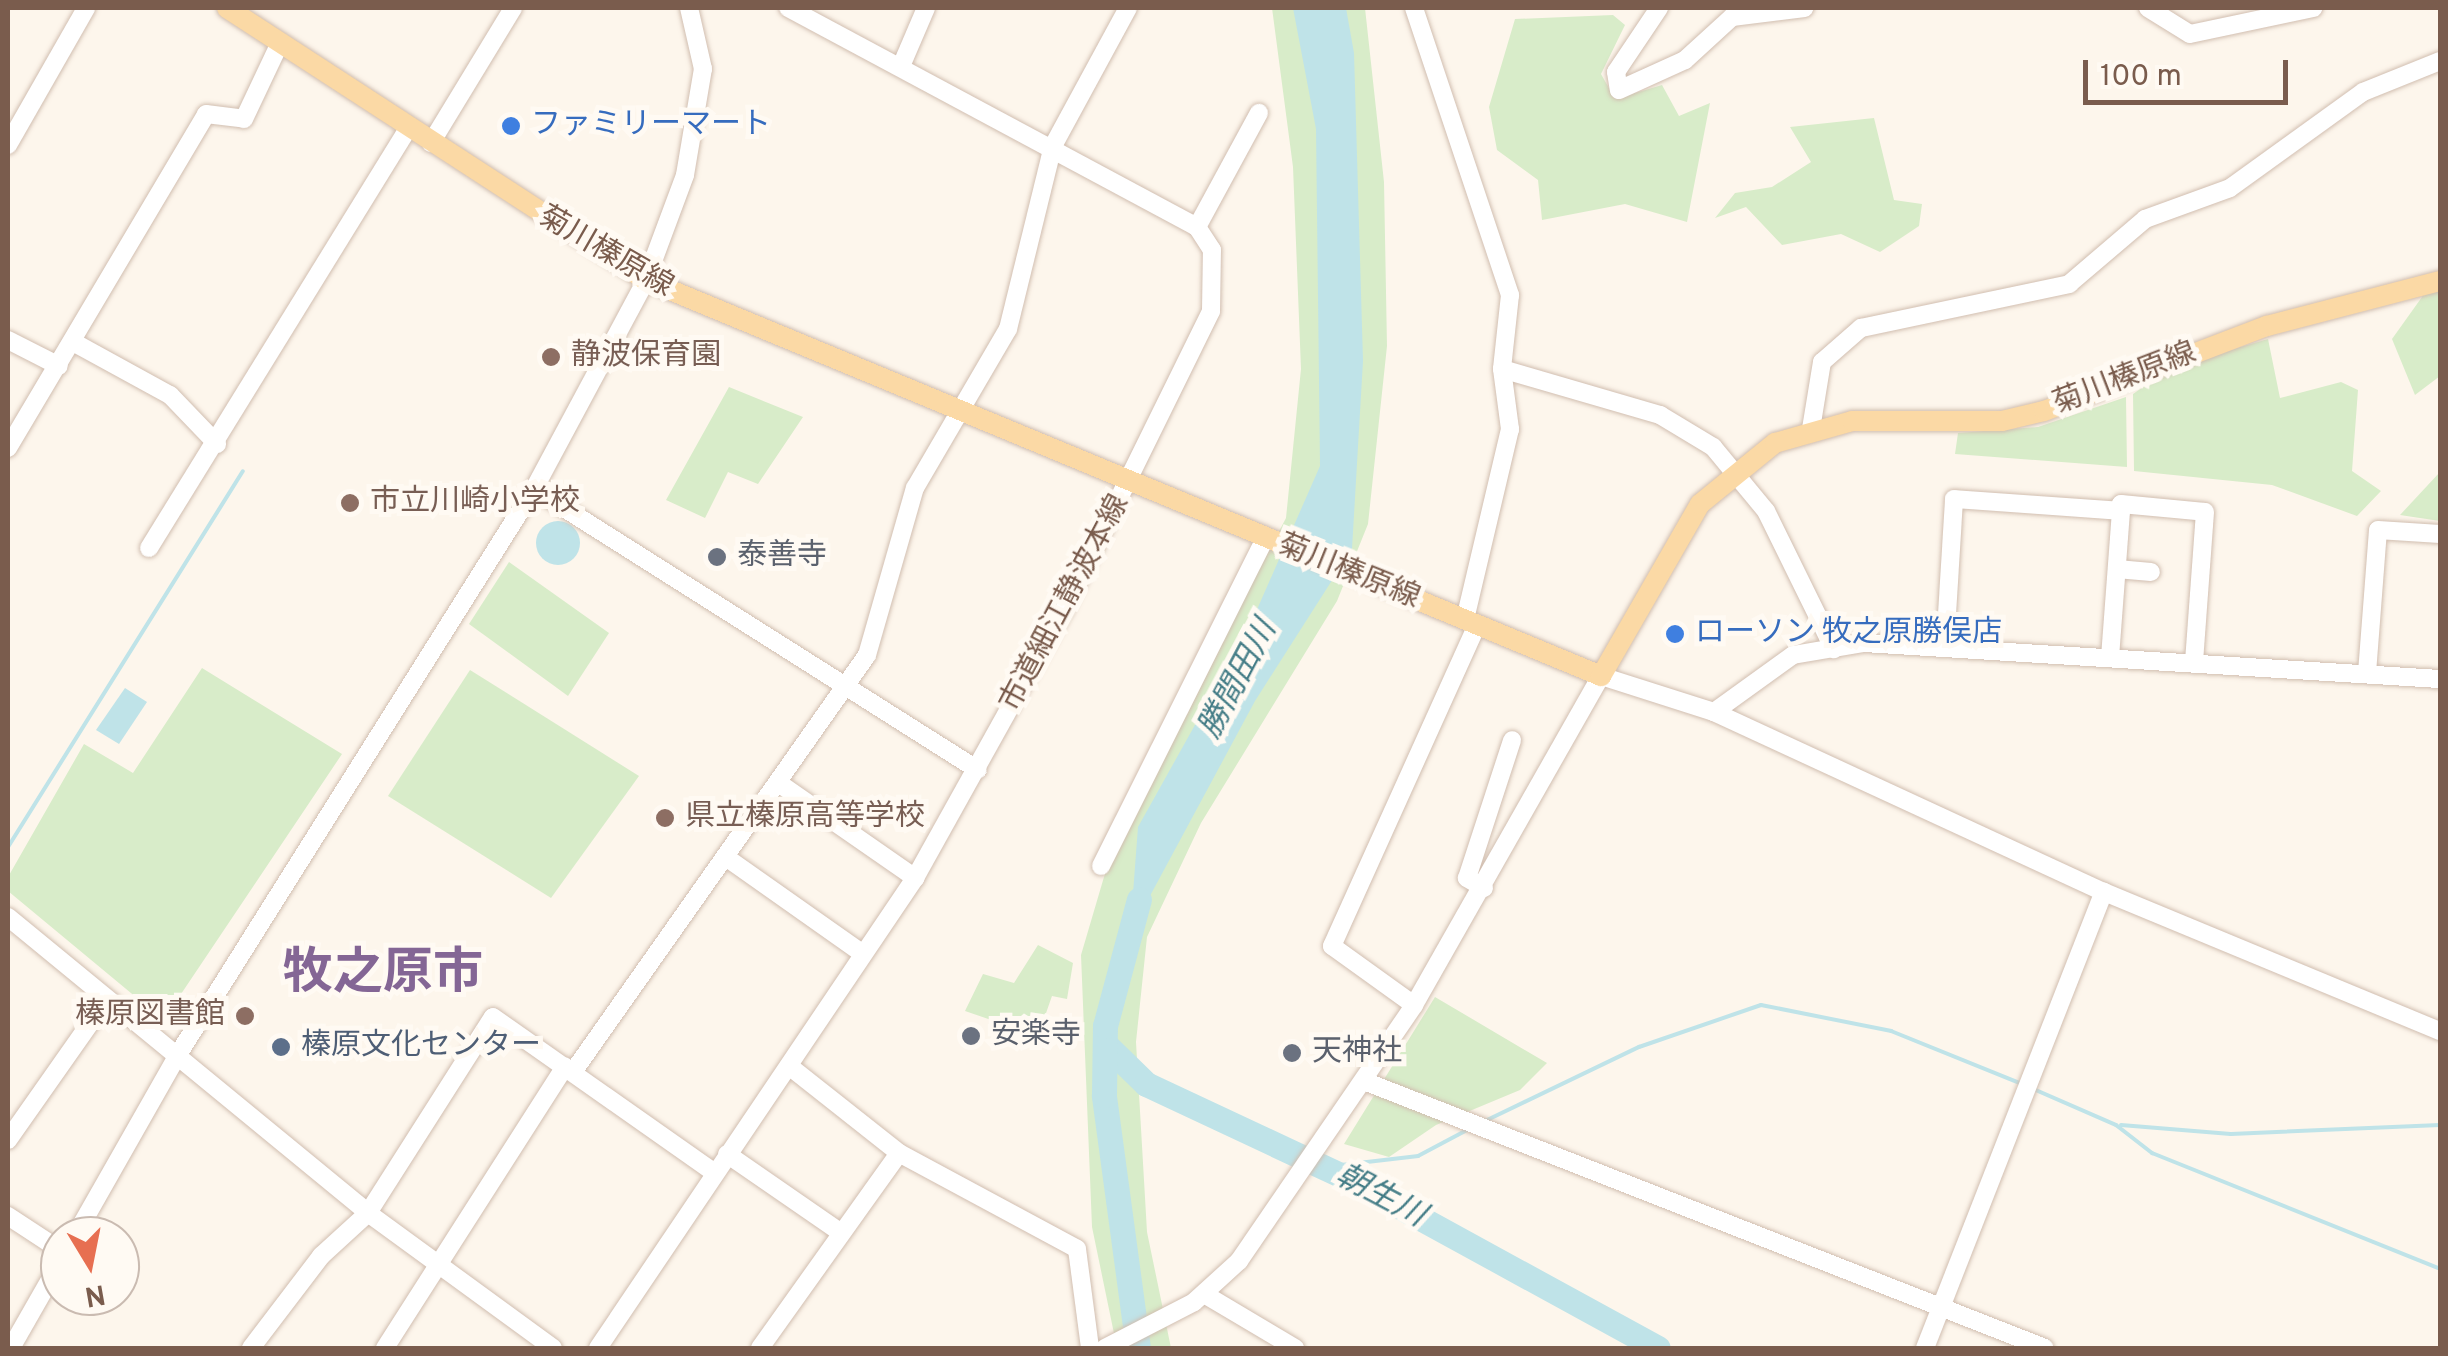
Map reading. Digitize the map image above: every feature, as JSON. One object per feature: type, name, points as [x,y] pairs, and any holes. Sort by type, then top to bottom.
[{"type":"main road","name":"菊川榛原線","points":[[227,8],[646,280],[1264,540],[1601,676],[1700,504],[1732,469],[1811,430],[2044,411],[2267,326],[2440,281]]},
{"type":"street","points":[[8,145],[86,8]]},
{"type":"street","points":[[431,144],[513,8]]},
{"type":"street","points":[[86,1216],[179,1053],[534,489],[646,280],[685,175],[703,69],[689,8]]},
{"type":"street","points":[[788,8],[902,64],[1197,227],[1259,113]]},
{"type":"street","points":[[902,64],[926,8]]},
{"type":"street","points":[[385,1348],[435,1266],[569,1070],[727,858],[867,655],[915,488],[1008,330],[1053,146],[1128,8]]},
{"type":"street","points":[[1414,8],[1510,295],[1502,368],[1510,428],[1471,622],[1332,946],[1414,1005]]},
{"type":"street","points":[[1659,8],[1616,72],[1619,90],[1685,60],[1732,17],[1804,8]]},
{"type":"street","points":[[2148,8],[2166,24],[2206,34],[2312,8]]},
{"type":"street","points":[[8,448],[206,114],[244,119],[280,43]]},
{"type":"street","points":[[1811,430],[1822,362],[1861,328],[2069,284],[2145,219],[2230,188],[2363,92],[2440,61]]},
{"type":"street","points":[[149,548],[217,444],[408,129]]},
{"type":"street","name":"市道細江静波本線","points":[[598,1348],[914,878],[978,770],[1130,482],[1211,311],[1212,250],[1197,227]]},
{"type":"street","points":[[8,340],[59,366]]},
{"type":"street","points":[[73,342],[170,394],[217,444]]},
{"type":"street","points":[[1502,368],[1660,415],[1732,469],[1808,586],[1834,649]]},
{"type":"street","points":[[534,489],[978,770]]},
{"type":"street","points":[[1946,646],[1954,500],[2121,511]]},
{"type":"street","points":[[2110,657],[2121,504],[2204,512],[2194,662]]},
{"type":"street","points":[[2366,673],[2378,530],[2440,534]]},
{"type":"street","points":[[1101,866],[1264,540]]},
{"type":"street","points":[[2116,570],[2151,572]]},
{"type":"street","points":[[1714,712],[1793,656],[1834,649],[1946,646],[2440,679]]},
{"type":"street","points":[[1105,1348],[1199,1298],[1298,1177],[1414,1005],[1484,888],[1601,676],[1714,712],[2104,892],[2440,1031]]},
{"type":"street","points":[[1484,888],[1467,878],[1512,740]]},
{"type":"street","points":[[780,784],[914,878]]},
{"type":"street","points":[[727,858],[862,954]]},
{"type":"street","points":[[1925,1348],[2104,892]]},
{"type":"street","points":[[8,917],[435,1266],[553,1348]]},
{"type":"street","points":[[8,1140],[108,999]]},
{"type":"street","points":[[251,1348],[321,1256],[368,1213],[493,1017],[715,1173]]},
{"type":"street","points":[[789,1066],[899,1153],[1077,1248],[1090,1348]]},
{"type":"street","points":[[1364,1080],[2045,1348]]},
{"type":"street","points":[[760,1348],[899,1153]]},
{"type":"street","points":[[727,1154],[840,1232]]},
{"type":"street","points":[[8,1216],[40,1237]]},
{"type":"street","points":[[10,1348],[40,1296]]},
{"type":"street","points":[[1199,1298],[1294,1348]]},
{"type":"green space","points":[[1272,8],[1365,8],[1384,182],[1387,346],[1368,524],[1337,601],[1201,823],[1147,937],[1136,1042],[1147,1232],[1171,1348],[1117,1348],[1092,1227],[1081,955],[1114,843],[1286,518],[1301,369],[1293,167]]},
{"type":"green space","points":[[1613,15],[1625,25],[1601,74],[1615,99],[1662,85],[1679,116],[1710,103],[1687,222],[1625,204],[1542,220],[1538,180],[1497,150],[1489,107],[1515,19]]},
{"type":"green space","points":[[1874,118],[1894,200],[1922,204],[1919,226],[1880,252],[1841,234],[1782,245],[1746,207],[1715,218],[1735,193],[1772,187],[1811,162],[1790,127]]},
{"type":"green space","points":[[2440,288],[2440,376],[2415,395],[2392,339],[2427,290]]},
{"type":"green space","points":[[2268,339],[2280,398],[2341,382],[2358,390],[2352,471],[2381,491],[2357,516],[2272,485],[2134,471],[2133,394],[2172,367]]},
{"type":"green space","points":[[729,387],[803,417],[758,484],[728,472],[705,518],[666,500]]},
{"type":"green space","points":[[2126,397],[2127,467],[1955,454],[1958,433],[2038,427]]},
{"type":"green space","points":[[2440,472],[2440,521],[2400,515]]},
{"type":"green space","points":[[509,562],[609,633],[568,696],[469,624]]},
{"type":"green space","points":[[202,668],[342,754],[177,1000],[149,1008],[8,891],[8,877],[84,744],[133,773]]},
{"type":"green space","points":[[470,670],[639,776],[551,898],[388,796]]},
{"type":"green space","points":[[1038,945],[1073,963],[1067,999],[1052,996],[1038,1036],[965,1011],[983,974],[1014,983]]},
{"type":"green space","points":[[1435,997],[1547,1063],[1520,1090],[1436,1125],[1389,1157],[1344,1144]]},
{"type":"water","points":[[1293,8],[1346,8],[1354,53],[1363,361],[1352,549],[1255,701],[1130,933],[1138,827],[1248,630],[1320,466],[1316,129]]},
{"type":"water","points":[[558,521],[573,528],[580,543],[573,558],[558,565],[543,558],[536,543],[543,528]]},
{"type":"water","points":[[125,688],[147,702],[119,744],[96,730]]},
{"type":"waterway","points":[[8,847],[243,471]]},
{"type":"waterway","name":"勝間田川","points":[[1138,1348],[1104,1095],[1105,1026],[1139,899]]},
{"type":"waterway","points":[[1485,1121],[1639,1047],[1761,1005],[1891,1031],[2022,1084]]},
{"type":"waterway","name":"朝生川","points":[[1105,1044],[1146,1084],[1349,1179],[1658,1348]]},
{"type":"waterway","points":[[2031,1088],[2116,1125],[2152,1153],[2440,1269]]},
{"type":"waterway","points":[[2121,1125],[2231,1134],[2440,1125]]},
{"type":"waterway","points":[[1324,1167],[1418,1156],[1467,1130]]},
{"type":"place","name":"ファミリーマート","points":[[511,126]]},
{"type":"place","name":"静波保育園","points":[[551,357]]},
{"type":"place","name":"市立川崎小学校","points":[[350,503]]},
{"type":"place","name":"泰善寺","points":[[717,557]]},
{"type":"place","name":"ローソン 牧之原勝俣店","points":[[1675,634]]},
{"type":"place","name":"県立榛原高等学校","points":[[665,818]]},
{"type":"place","name":"榛原図書館","points":[[245,1016]]},
{"type":"place","name":"安楽寺","points":[[971,1036]]},
{"type":"place","name":"榛原文化センター","points":[[281,1047]]},
{"type":"place","name":"天神社","points":[[1292,1053]]},
{"type":"district","name":"牧之原市","points":[[383,976]]}]
